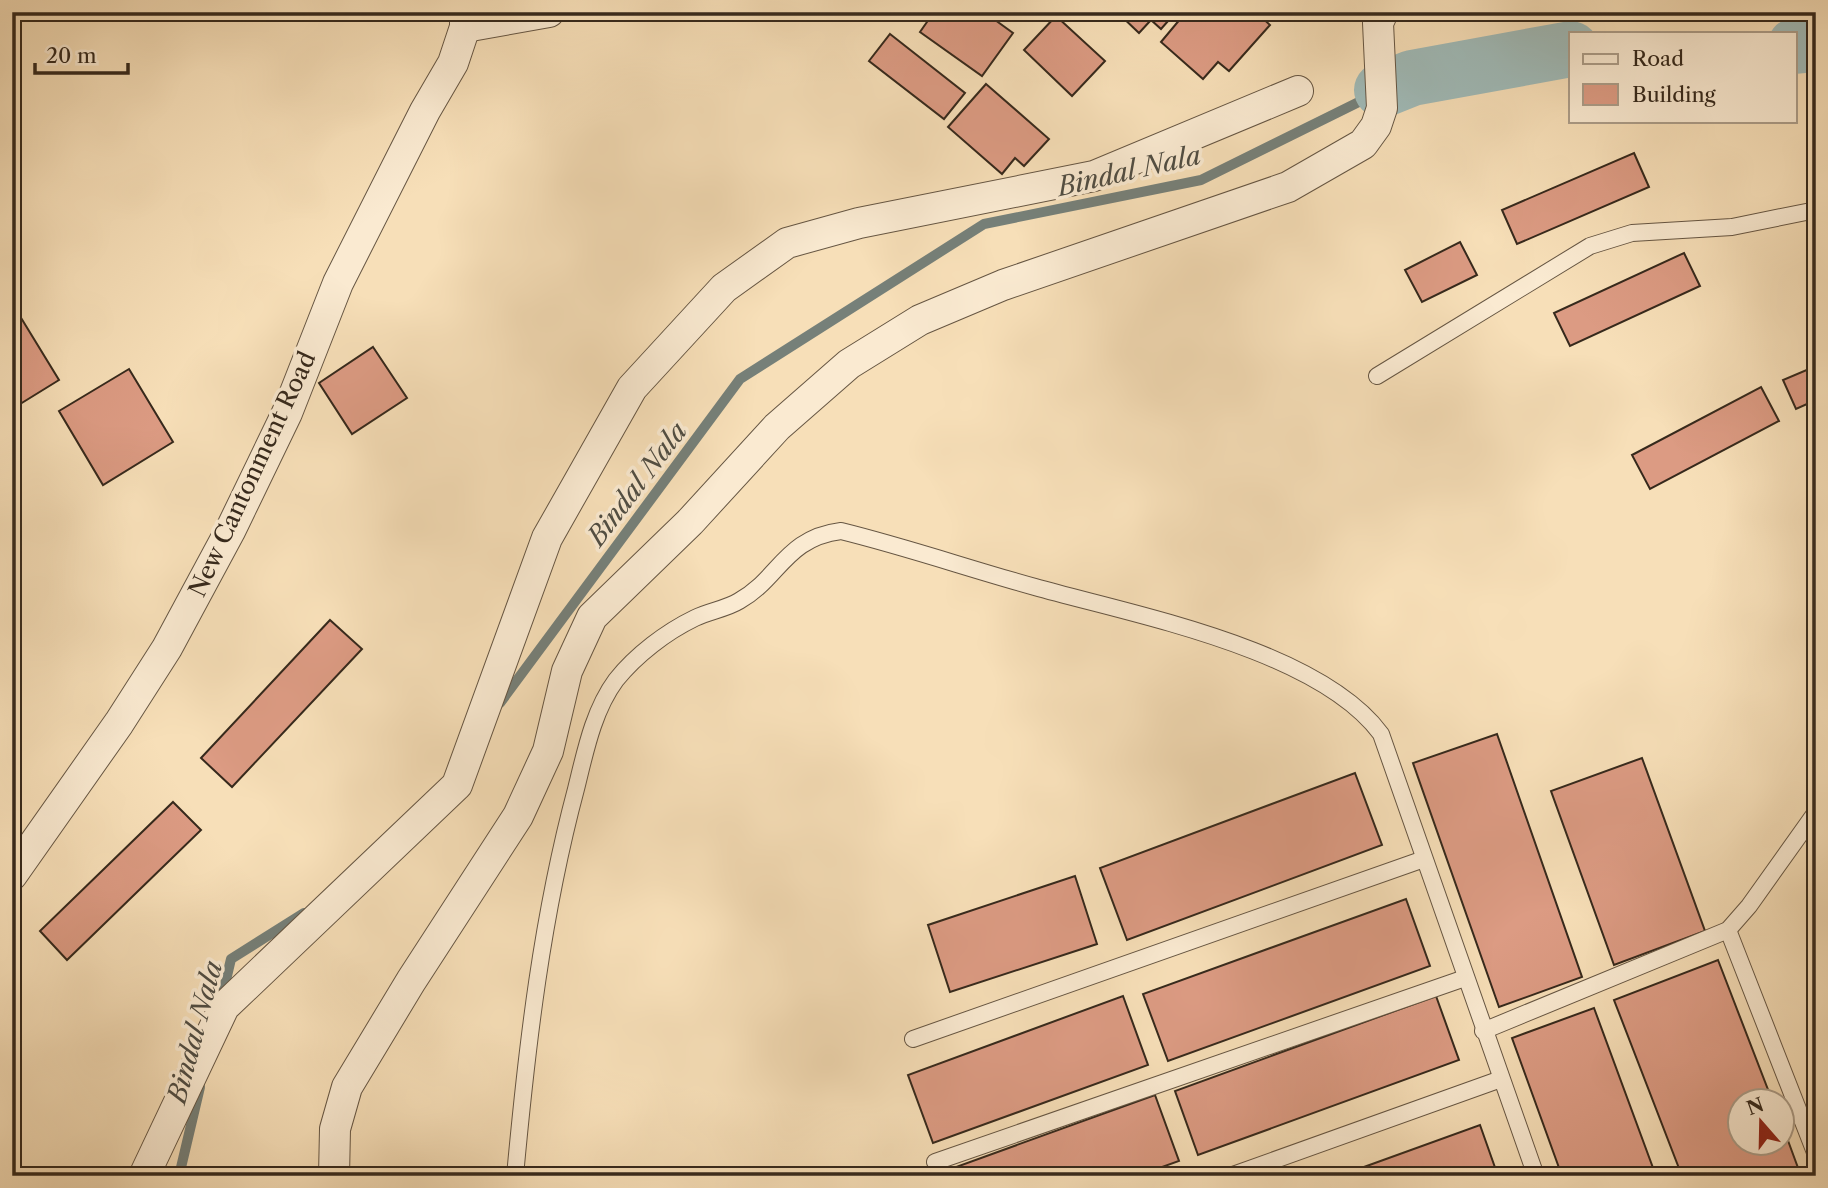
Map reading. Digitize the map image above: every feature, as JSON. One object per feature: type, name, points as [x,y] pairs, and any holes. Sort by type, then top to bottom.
[{"type":"street","points":[[465,20],[549,12]]},
{"type":"street","points":[[334,1176],[335,1129],[347,1087],[411,981],[518,816],[548,751],[567,671],[592,617],[690,522],[777,428],[849,364],[919,320],[1003,285],[1288,187],[1363,144],[1376,126],[1382,107],[1380,17]]},
{"type":"street","name":"New Cantonment Road","points":[[12,875],[119,723],[167,648],[230,531],[287,413],[338,283],[425,111],[453,63],[465,20]]},
{"type":"street","points":[[144,1176],[224,1007],[457,785],[547,538],[632,388],[724,288],[787,243],[859,223],[1094,176],[1298,91]]},
{"type":"lane","points":[[1377,376],[1590,246],[1632,233],[1732,227],[1816,210]]},
{"type":"lane","points":[[515,1176],[543,935],[558,855],[589,741],[602,706],[616,681],[665,635],[692,619],[737,602],[755,590],[786,555],[825,533],[841,531],[1164,623],[1255,653],[1314,679],[1348,699],[1368,716],[1381,734],[1536,1176]]},
{"type":"lane","points":[[1483,1031],[1728,930],[1749,906],[1816,812]]},
{"type":"lane","points":[[913,1039],[1424,859]]},
{"type":"lane","points":[[1728,930],[1816,1154]]},
{"type":"lane","points":[[935,1162],[1465,978]]},
{"type":"lane","points":[[1230,1176],[1501,1079]]},
{"type":"building","points":[[934,12],[984,12],[1013,33],[982,76],[920,32]]},
{"type":"building","points":[[1117,12],[1176,12],[1161,29],[1151,20],[1139,33]]},
{"type":"building","points":[[1186,12],[1256,12],[1270,25],[1229,71],[1218,62],[1203,79],[1161,42]]},
{"type":"building","points":[[1056,16],[1105,61],[1072,96],[1024,50]]},
{"type":"building","points":[[890,34],[965,93],[944,119],[869,61]]},
{"type":"building","points":[[986,84],[1049,139],[1024,166],[1015,158],[1002,174],[948,127]]},
{"type":"building","points":[[1634,153],[1649,187],[1517,244],[1502,210]]},
{"type":"building","points":[[1460,242],[1477,275],[1422,302],[1405,270]]},
{"type":"building","points":[[1684,253],[1700,286],[1570,346],[1554,313]]},
{"type":"building","points":[[15,308],[59,380],[12,409],[12,309]]},
{"type":"building","points":[[373,347],[407,398],[352,434],[319,383]]},
{"type":"building","points":[[1816,366],[1816,400],[1796,409],[1783,380]]},
{"type":"building","points":[[129,369],[173,442],[103,485],[59,411]]},
{"type":"building","points":[[1761,387],[1779,421],[1650,489],[1632,455]]},
{"type":"building","points":[[330,620],[362,649],[232,787],[201,758]]},
{"type":"building","points":[[1497,734],[1582,977],[1499,1007],[1413,763]]},
{"type":"building","points":[[1642,758],[1705,931],[1614,965],[1551,791]]},
{"type":"building","points":[[1355,773],[1382,845],[1127,940],[1100,868]]},
{"type":"building","points":[[173,802],[201,830],[67,960],[40,931]]},
{"type":"building","points":[[1075,876],[1097,944],[950,992],[928,925]]},
{"type":"building","points":[[1406,899],[1430,966],[1168,1061],[1143,994]]},
{"type":"building","points":[[1718,960],[1767,1086],[1727,1086],[1727,1156],[1794,1156],[1801,1176],[1682,1176],[1614,1000]]},
{"type":"building","points":[[1123,996],[1148,1065],[933,1143],[908,1075]]},
{"type":"building","points":[[1436,996],[1459,1060],[1198,1155],[1175,1091]]},
{"type":"building","points":[[1594,1008],[1656,1176],[1562,1176],[1512,1038]]},
{"type":"building","points":[[1155,1095],[1179,1161],[1137,1176],[947,1176],[945,1171]]},
{"type":"building","points":[[1480,1125],[1498,1176],[1339,1176]]},
{"type":"waterway","points":[[1797,46],[1816,44]]},
{"type":"waterway","points":[[1382,90],[1412,78],[1569,49]]},
{"type":"waterway","name":"Bindal Nala","points":[[500,703],[740,379],[984,224],[1201,180],[1379,92]]},
{"type":"waterway","name":"Bindal Nala","points":[[222,997],[231,959],[304,913]]},
{"type":"waterway","name":"Bindal Nala","points":[[179,1176],[200,1087]]}]
